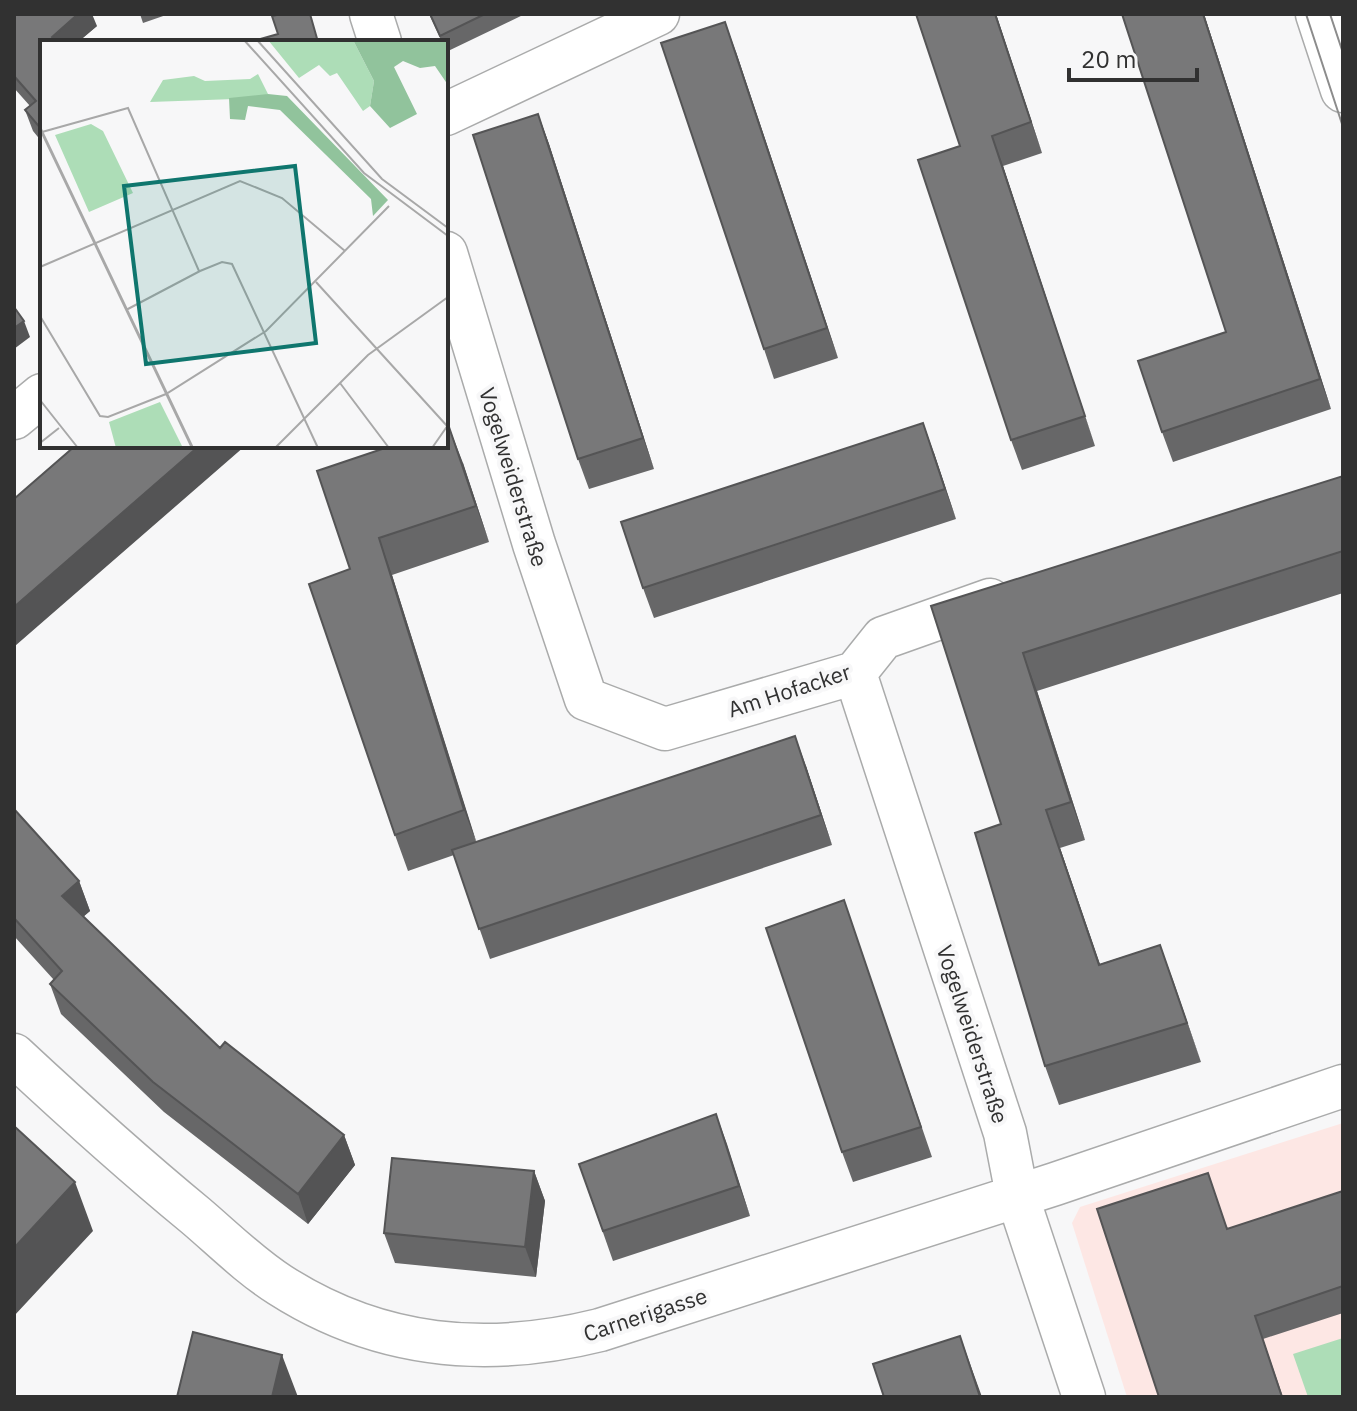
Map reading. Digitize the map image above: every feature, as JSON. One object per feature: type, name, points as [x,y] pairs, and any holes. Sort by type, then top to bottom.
[{"type":"main road","points":[[1318,14],[1343,90]]},
{"type":"street","points":[[371,14],[379,40]]},
{"type":"street","points":[[448,113],[658,14]]},
{"type":"street","name":"Vogelweiderstraße","points":[[448,260],[539,558],[586,699]]},
{"type":"street","points":[[14,418],[40,397]]},
{"type":"street","name":"Am Hofacker","points":[[586,699],[665,729],[855,673],[883,638],[1025,588]]},
{"type":"street","name":"Vogelweiderstraße","points":[[855,673],[1005,1133],[1017,1195],[1084,1397]]},
{"type":"street","name":"Carnerigasse","points":[[14,1055],[134,1165],[278,1284],[334,1315],[396,1336],[490,1347],[547,1343],[600,1330],[1343,1086]]},
{"type":"shaded area","points":[[1343,1123],[1343,1397],[1127,1397],[1072,1223],[1080,1207]]},
{"type":"green space","points":[[1343,1338],[1343,1397],[1308,1397],[1293,1354]]},
{"type":"building","points":[[14,14],[78,14],[52,37],[54,40],[40,40],[40,128],[25,110],[36,101],[14,76]]},
{"type":"building","points":[[310,14],[317,40],[257,40],[278,34],[272,16]]},
{"type":"building","points":[[430,14],[485,14],[440,36]]},
{"type":"building","points":[[916,14],[995,14],[1031,122],[992,136],[1085,416],[1011,440],[918,160],[960,146]]},
{"type":"building","points":[[1122,14],[1203,14],[1320,379],[1162,432],[1138,361],[1226,332]]},
{"type":"building","points":[[725,22],[827,328],[764,349],[661,43]]},
{"type":"building","points":[[538,114],[643,438],[578,459],[473,135]]},
{"type":"building","points":[[14,307],[24,321],[14,328]]},
{"type":"building","points":[[923,423],[945,489],[643,588],[621,522]]},
{"type":"building","points":[[448,427],[476,506],[379,538],[464,810],[395,835],[309,584],[350,569],[317,471],[385,448],[448,448]]},
{"type":"building","points":[[73,448],[197,448],[14,607],[14,499]]},
{"type":"building","points":[[1343,476],[1343,551],[1023,653],[1071,802],[1046,810],[1099,965],[1160,945],[1187,1023],[1045,1066],[975,833],[1001,824],[931,606]]},
{"type":"building","points":[[795,736],[821,815],[479,929],[452,850]]},
{"type":"building","points":[[14,809],[79,881],[62,896],[220,1048],[225,1042],[344,1135],[298,1194],[153,1082],[50,984],[62,971],[14,918]]},
{"type":"building","points":[[844,900],[921,1127],[842,1152],[766,928]]},
{"type":"building","points":[[716,1114],[739,1186],[603,1231],[579,1164]]},
{"type":"building","points":[[14,1126],[75,1182],[14,1248]]},
{"type":"building","points":[[392,1158],[534,1171],[525,1247],[384,1233]]},
{"type":"building","points":[[1208,1173],[1227,1229],[1343,1191],[1343,1286],[1255,1316],[1282,1397],[1159,1397],[1097,1209]]},
{"type":"building","points":[[193,1332],[282,1355],[272,1397],[177,1397]]},
{"type":"building","points":[[960,1336],[980,1397],[884,1397],[873,1364]]},
{"type":"tram line","points":[[1306,14],[1343,127]]},
{"type":"tram line","points":[[1330,14],[1343,53]]}]
